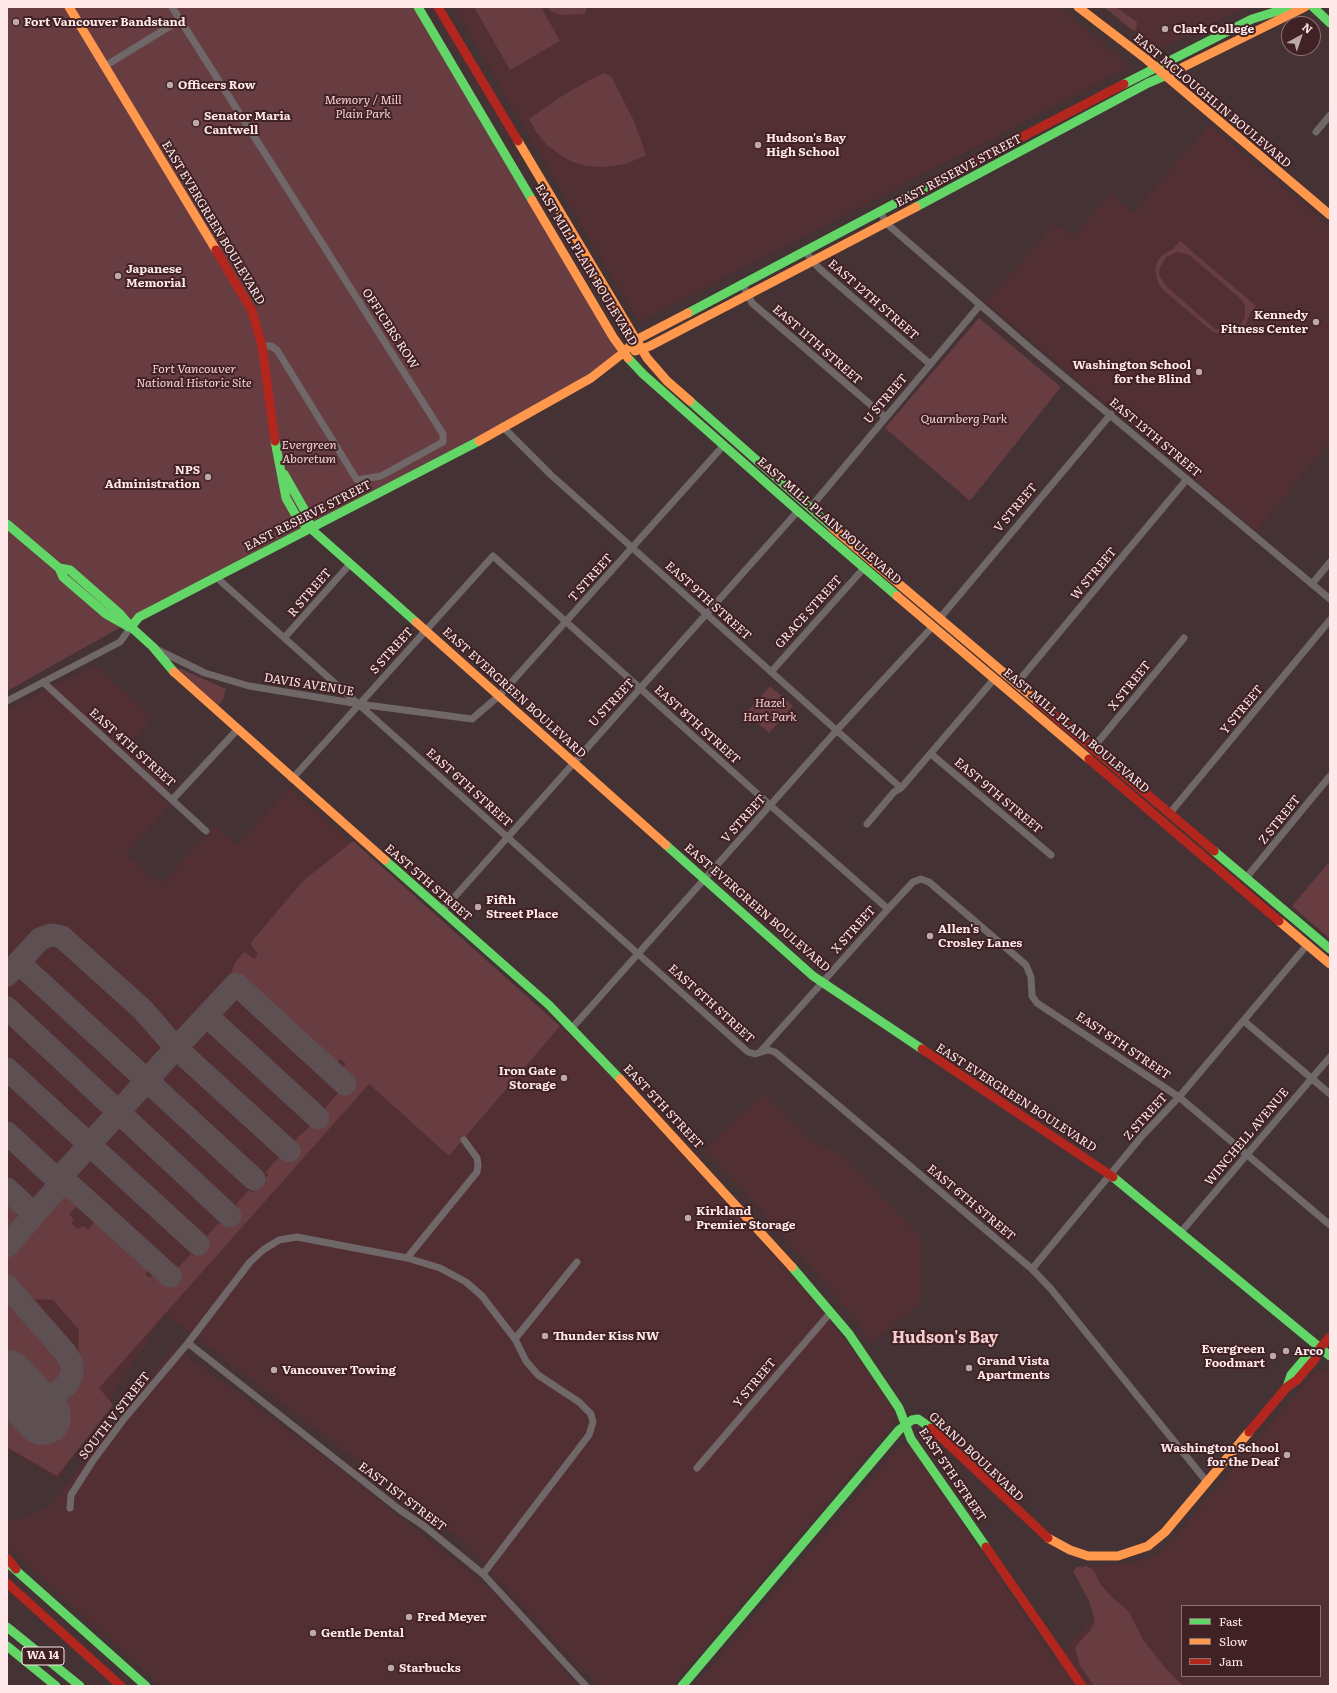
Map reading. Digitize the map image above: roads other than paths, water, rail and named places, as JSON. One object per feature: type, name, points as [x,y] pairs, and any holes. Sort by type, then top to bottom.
[{"type":"main road","name":"EAST EVERGREEN BOULEVARD","points":[[69,7],[252,311],[262,346],[274,438],[282,471],[286,498],[299,521],[310,528],[500,695],[799,964],[900,1036],[1111,1174],[1330,1356]]},
{"type":"main road","name":"EAST MILL PLAIN BOULEVARD","points":[[418,7],[624,353],[643,374],[723,446],[864,568],[1330,964]]},
{"type":"main road","name":"EAST MILL PLAIN BOULEVARD","points":[[438,7],[642,350],[667,381],[810,508],[1330,949]]},
{"type":"main road","name":"EAST MCLOUGHLIN BOULEVARD","points":[[1078,7],[1155,68],[1330,215]]},
{"type":"main road","name":"EAST RESERVE STREET","points":[[131,627],[139,617],[503,428],[591,378],[624,353],[636,340],[742,283],[1252,19],[1291,7]]},
{"type":"main road","name":"EAST RESERVE STREET","points":[[624,353],[642,350],[886,223],[1148,83],[1180,70],[1305,7]]},
{"type":"main road","points":[[1313,7],[1330,23]]},
{"type":"main road","name":"EAST 5TH STREET","points":[[7,524],[59,568],[70,570],[120,614],[131,627],[153,647],[178,677],[572,1028],[783,1257],[853,1339],[899,1408],[911,1439],[1082,1686]]},
{"type":"main road","name":"GRAND BOULEVARD","points":[[906,1424],[912,1420],[918,1419],[924,1422],[1039,1532],[1059,1546],[1088,1556],[1118,1556],[1137,1551],[1148,1546],[1165,1532],[1288,1387],[1297,1380],[1315,1359],[1320,1348],[1330,1336]]},
{"type":"main road","points":[[682,1686],[906,1424]]},
{"type":"main road","points":[[7,1558],[16,1569]]},
{"type":"main road","points":[[7,1563],[16,1569],[146,1686]]},
{"type":"main road","points":[[7,1583],[121,1686]]},
{"type":"main road","name":"WA 14","points":[[7,1627],[80,1686]]},
{"type":"main road","name":"WA 14","points":[[7,1646],[56,1686]]},
{"type":"street","name":"OFFICERS ROW","points":[[172,7],[443,434],[442,442],[439,446],[381,476],[357,480],[277,350],[271,346],[262,346]]},
{"type":"street","points":[[105,66],[180,20]]},
{"type":"street","points":[[1316,132],[1330,115]]},
{"type":"street","name":"EAST 13TH STREET","points":[[880,211],[886,223],[980,305],[1330,599]]},
{"type":"street","name":"EAST 12TH STREET","points":[[805,250],[812,262],[930,364]]},
{"type":"street","name":"EAST 11TH STREET","points":[[742,283],[752,303],[885,417]]},
{"type":"street","name":"U STREET","points":[[810,508],[980,305]]},
{"type":"street","name":"V STREET","points":[[940,618],[1110,414]]},
{"type":"street","name":"EAST 9TH STREET","points":[[503,428],[551,476],[902,788]]},
{"type":"street","name":"T STREET","points":[[470,719],[480,714],[500,695],[723,446]]},
{"type":"street","name":"W STREET","points":[[1017,683],[1187,479]]},
{"type":"street","name":"U STREET","points":[[442,911],[798,511]]},
{"type":"street","name":"EAST 8TH STREET","points":[[493,556],[640,689],[888,909]]},
{"type":"street","name":"S STREET","points":[[292,779],[493,556]]},
{"type":"street","points":[[1312,584],[1330,562]]},
{"type":"street","name":"R STREET","points":[[286,637],[350,564]]},
{"type":"street","name":"GRACE STREET","points":[[771,672],[864,568]]},
{"type":"street","name":"EAST 6TH STREET","points":[[216,577],[286,637],[748,1052],[758,1054],[768,1050],[776,1052],[1032,1269],[1056,1295],[1207,1482]]},
{"type":"street","name":"Y STREET","points":[[1170,813],[1330,620]]},
{"type":"street","name":"V STREET","points":[[572,1028],[704,878],[933,626]]},
{"type":"street","name":"EAST RESERVE STREET","points":[[7,701],[120,642],[131,627]]},
{"type":"street","name":"X STREET","points":[[1093,748],[1184,638]]},
{"type":"street","name":"DAVIS AVENUE","points":[[153,647],[205,673],[249,686],[359,704],[470,719]]},
{"type":"street","points":[[868,824],[894,792],[902,788],[995,678]]},
{"type":"street","name":"EAST 4TH STREET","points":[[43,682],[206,831]]},
{"type":"street","points":[[172,800],[237,730]]},
{"type":"street","name":"EAST 9TH STREET","points":[[931,754],[1052,855]]},
{"type":"street","name":"Z STREET","points":[[1246,878],[1330,776]]},
{"type":"street","name":"EAST 8TH STREET","points":[[921,879],[929,882],[1026,965],[1031,977],[1032,996],[1037,1003],[1179,1097],[1330,1225]]},
{"type":"street","name":"X STREET","points":[[758,1054],[822,981],[913,882],[921,879]]},
{"type":"street","name":"Z STREET","points":[[1032,1269],[1111,1174],[1179,1097],[1308,944]]},
{"type":"street","points":[[1244,1021],[1330,1094]]},
{"type":"street","name":"WINCHELL AVENUE","points":[[1181,1232],[1330,1057]]},
{"type":"street","points":[[407,1258],[477,1172],[477,1158],[464,1140]]},
{"type":"street","name":"SOUTH V STREET","points":[[70,1508],[71,1495],[92,1462],[124,1419],[188,1343],[250,1262],[263,1250],[280,1240],[297,1236],[407,1258],[440,1268],[466,1282],[482,1296],[515,1339],[526,1362],[538,1375],[586,1408],[591,1414],[593,1422],[589,1435],[483,1574]]},
{"type":"street","points":[[515,1339],[577,1262]]},
{"type":"street","name":"Y STREET","points":[[697,1468],[831,1312]]},
{"type":"street","name":"EAST 1ST STREET","points":[[188,1343],[400,1510],[424,1526],[483,1574],[586,1686]]},
{"type":"place","name":"Fort Vancouver Bandstand","points":[[16,22]]},
{"type":"place","name":"Clark College","points":[[1165,29]]},
{"type":"place","name":"Officers Row","points":[[170,85]]},
{"type":"place","name":"Senator Maria Cantwell","points":[[196,123]]},
{"type":"place","name":"Hudson's Bay High School","points":[[758,145]]},
{"type":"place","name":"Japanese Memorial","points":[[118,276]]},
{"type":"place","name":"Kennedy Fitness Center","points":[[1316,322]]},
{"type":"place","name":"Washington School for the Blind","points":[[1199,372]]},
{"type":"place","name":"NPS Administration","points":[[208,477]]},
{"type":"place","name":"Fifth Street Place","points":[[478,907]]},
{"type":"place","name":"Allen's Crosley Lanes","points":[[930,936]]},
{"type":"place","name":"Iron Gate Storage","points":[[564,1078]]},
{"type":"place","name":"Kirkland Premier Storage","points":[[688,1218]]},
{"type":"place","name":"Thunder Kiss NW","points":[[545,1336]]},
{"type":"place","name":"Arco","points":[[1286,1351]]},
{"type":"place","name":"Evergreen Foodmart","points":[[1273,1356]]},
{"type":"place","name":"Grand Vista Apartments","points":[[969,1368]]},
{"type":"place","name":"Vancouver Towing","points":[[274,1370]]},
{"type":"place","name":"Washington School for the Deaf","points":[[1287,1455]]},
{"type":"place","name":"Fred Meyer","points":[[409,1617]]},
{"type":"place","name":"Gentle Dental","points":[[313,1633]]},
{"type":"place","name":"Starbucks","points":[[391,1668]]},
{"type":"district","name":"Hudson's Bay","points":[[945,1338]]},
{"type":"park label","name":"Memory / Mill Plain Park","points":[[363,107]]},
{"type":"park label","name":"Fort Vancouver National Historic Site","points":[[194,376]]},
{"type":"park label","name":"Quarnberg Park","points":[[964,419]]},
{"type":"park label","name":"Evergreen Aboretum","points":[[309,452]]},
{"type":"park label","name":"Hazel Hart Park","points":[[770,710]]}]
